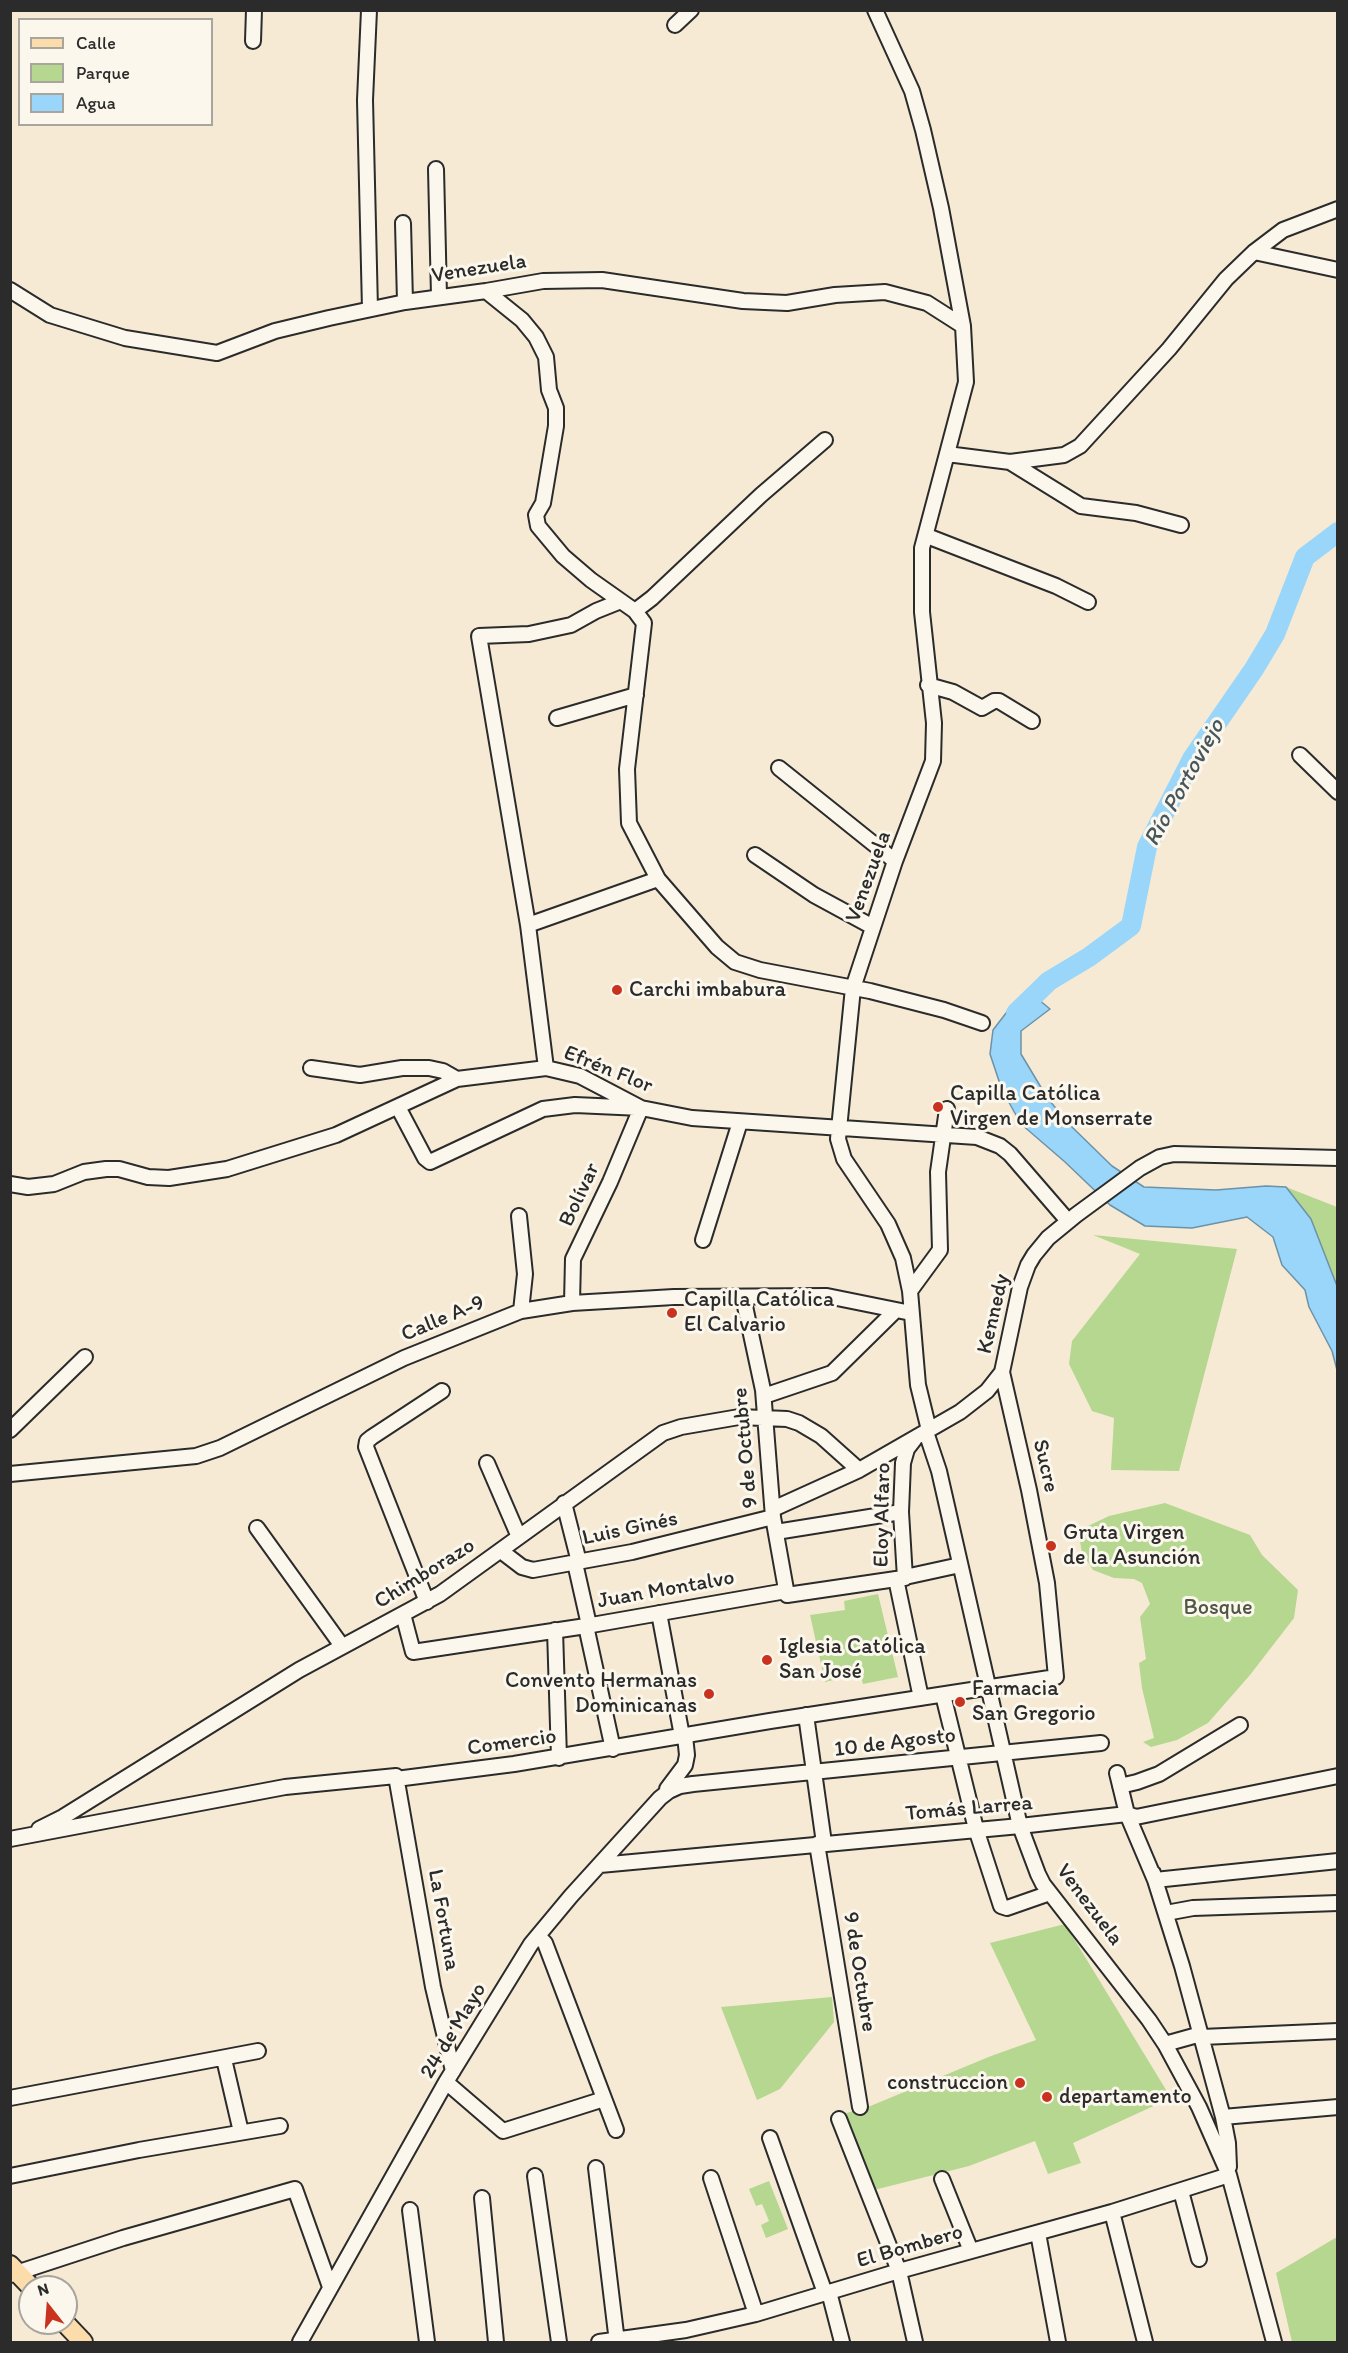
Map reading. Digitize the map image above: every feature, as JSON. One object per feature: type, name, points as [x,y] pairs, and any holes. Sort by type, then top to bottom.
[{"type":"street","points":[[252,41],[254,10]]},
{"type":"street","points":[[369,10],[365,100],[370,309]]},
{"type":"street","points":[[675,25],[691,10]]},
{"type":"street","name":"Venezuela","points":[[875,10],[912,90],[941,208],[963,326],[966,382],[922,548],[922,612],[928,685],[934,723],[933,762],[896,861],[853,988],[838,1139],[844,1159],[899,1245],[910,1291],[910,1313],[924,1433],[939,1471],[1020,1826],[1040,1879],[1132,1996],[1165,2044],[1199,2108],[1229,2175],[1274,2343]]},
{"type":"street","points":[[436,169],[439,296]]},
{"type":"street","points":[[947,454],[1010,462],[1064,455],[1080,446],[1169,349],[1226,279],[1254,252],[1283,230],[1338,209]]},
{"type":"street","points":[[403,223],[405,302]]},
{"type":"street","points":[[1254,252],[1338,270]]},
{"type":"street","name":"Venezuela","points":[[10,290],[50,315],[125,338],[217,353],[275,331],[370,309],[439,296],[543,281],[602,280],[743,301],[787,303],[835,295],[885,292],[927,303],[963,326]]},
{"type":"street","points":[[486,291],[522,320],[536,337],[546,357],[549,390],[556,408],[556,426],[543,503],[536,515],[538,526],[563,556],[635,611],[644,623],[627,769],[629,823],[658,879],[717,947],[735,963],[944,1010],[982,1023]]},
{"type":"street","points":[[635,611],[761,495],[825,440]]},
{"type":"street","points":[[1010,462],[1082,506],[1136,513],[1181,525]]},
{"type":"street","points":[[927,536],[1056,586],[1088,602]]},
{"type":"street","points":[[546,1068],[528,925],[479,636],[529,634],[572,625],[596,611],[621,601]]},
{"type":"street","points":[[928,685],[953,693],[982,708],[994,701],[999,701],[1032,721]]},
{"type":"street","points":[[557,718],[636,695]]},
{"type":"street","points":[[1299,755],[1338,792]]},
{"type":"street","points":[[778,768],[896,861]]},
{"type":"street","points":[[755,855],[814,895],[873,927]]},
{"type":"street","points":[[528,925],[658,879]]},
{"type":"street","points":[[311,1068],[360,1075],[402,1068],[429,1068],[443,1071],[457,1079]]},
{"type":"street","name":"Efrén Flor","points":[[10,1184],[28,1187],[54,1184],[84,1172],[106,1168],[148,1177],[170,1178],[227,1169],[336,1135],[457,1079],[546,1068],[580,1076],[641,1108],[692,1118],[977,1137],[1000,1146],[1010,1154],[1072,1218]]},
{"type":"street","points":[[398,1107],[425,1158],[430,1162],[543,1109],[575,1105],[641,1108]]},
{"type":"street","name":"Bolívar","points":[[572,1303],[573,1259],[610,1182],[641,1108]]},
{"type":"street","points":[[910,1291],[940,1250],[938,1172],[947,1109]]},
{"type":"street","points":[[703,1239],[740,1122]]},
{"type":"street","name":"Kennedy","points":[[924,1433],[980,1397],[1002,1372],[1020,1287],[1028,1265],[1041,1246],[1072,1218],[1140,1168],[1160,1157],[1174,1154],[1338,1158]]},
{"type":"street","points":[[519,1216],[525,1274],[521,1311]]},
{"type":"street","name":"Calle A-9","points":[[10,1474],[196,1456],[220,1449],[405,1358],[521,1311],[572,1303],[674,1297],[827,1296],[873,1306],[891,1315],[910,1313]]},
{"type":"street","name":"9 de Octubre","points":[[743,1298],[764,1393],[773,1513],[787,1593]]},
{"type":"street","points":[[739,1417],[756,1405],[764,1393],[832,1373],[891,1315]]},
{"type":"street","points":[[10,1430],[85,1357]]},
{"type":"street","name":"Sucre","points":[[1002,1372],[1045,1571],[1056,1677]]},
{"type":"street","points":[[427,1602],[366,1447],[367,1441],[372,1437],[442,1391]]},
{"type":"street","name":"Chimborazo","points":[[11,1839],[49,1824],[299,1670],[427,1602],[663,1433],[681,1427],[739,1417],[787,1419],[811,1429],[859,1470]]},
{"type":"street","name":"Luis Ginés","points":[[501,1551],[529,1570],[632,1552],[773,1513],[859,1470],[924,1433]]},
{"type":"street","name":"Eloy Alfaro","points":[[921,1698],[901,1578],[901,1512],[903,1463],[908,1449],[924,1433]]},
{"type":"street","points":[[487,1463],[519,1537]]},
{"type":"street","points":[[564,1503],[613,1749]]},
{"type":"street","points":[[776,1532],[901,1512]]},
{"type":"street","points":[[257,1528],[342,1646]]},
{"type":"street","name":"Juan Montalvo","points":[[403,1614],[413,1652],[787,1593],[901,1578],[960,1565]]},
{"type":"street","points":[[659,1613],[693,1784]]},
{"type":"street","points":[[555,1630],[559,1758]]},
{"type":"street","name":"Comercio","points":[[11,1839],[285,1786],[396,1776],[396,1779],[559,1758],[806,1715],[1056,1677]]},
{"type":"street","points":[[943,1695],[976,1829],[1001,1906],[1007,1908],[1050,1893]]},
{"type":"street","name":"9 de Octubre","points":[[806,1715],[815,1773],[820,1844],[860,2107]]},
{"type":"street","points":[[1229,2175],[1228,2143],[1223,2117],[1201,2035],[1166,1913],[1119,1779],[1137,1782],[1159,1774],[1240,1725]]},
{"type":"street","points":[[660,1798],[685,1765],[687,1755],[684,1736]]},
{"type":"street","name":"10 de Agosto","points":[[693,1784],[1101,1743]]},
{"type":"street","name":"Tomás Larrea","points":[[600,1865],[1131,1815],[1338,1776]]},
{"type":"street","name":"La Fortuna","points":[[396,1779],[449,2077]]},
{"type":"street","name":"24 de Mayo","points":[[300,2343],[449,2077],[538,1936],[660,1798],[674,1788],[693,1784]]},
{"type":"street","points":[[88,1799],[85,1812],[92,1824]]},
{"type":"street","points":[[614,1849],[630,1862]]},
{"type":"street","points":[[1155,1880],[1338,1861]]},
{"type":"street","points":[[1166,1913],[1193,1908],[1338,1903]]},
{"type":"street","points":[[538,1936],[545,1943],[616,2130]]},
{"type":"street","points":[[1165,2044],[1201,2035],[1338,2031]]},
{"type":"street","points":[[10,2098],[258,2051]]},
{"type":"street","points":[[224,2059],[241,2132]]},
{"type":"street","points":[[449,2077],[503,2131],[604,2099]]},
{"type":"street","points":[[1223,2117],[1338,2107]]},
{"type":"street","points":[[839,2119],[899,2271],[915,2343]]},
{"type":"street","points":[[10,2176],[139,2150],[280,2126]]},
{"type":"street","points":[[770,2138],[827,2292],[842,2343]]},
{"type":"street","points":[[596,2168],[616,2342]]},
{"type":"street","name":"El Bombero","points":[[599,2343],[687,2336],[827,2292],[1112,2212],[1229,2175]]},
{"type":"street","points":[[535,2176],[559,2343]]},
{"type":"street","points":[[711,2178],[756,2314]]},
{"type":"street","points":[[942,2179],[971,2251]]},
{"type":"street","points":[[13,2271],[295,2189],[330,2287]]},
{"type":"street","points":[[1181,2191],[1200,2259]]},
{"type":"street","points":[[482,2198],[496,2343]]},
{"type":"street","points":[[410,2210],[427,2343]]},
{"type":"street","points":[[1112,2212],[1145,2343]]},
{"type":"street","points":[[1038,2233],[1058,2343]]},
{"type":"green space","points":[[1286,1187],[1337,1207],[1337,1286],[1311,1219]]},
{"type":"green space","points":[[1093,1235],[1237,1249],[1179,1471],[1111,1470],[1114,1418],[1092,1411],[1069,1364],[1072,1341],[1140,1254]]},
{"type":"green space","name":"Bosque","points":[[1165,1503],[1250,1535],[1262,1555],[1298,1590],[1294,1618],[1250,1675],[1208,1723],[1177,1740],[1151,1747],[1143,1742],[1154,1738],[1142,1688],[1139,1663],[1146,1659],[1140,1617],[1150,1604],[1142,1583],[1134,1579],[1114,1578],[1093,1570],[1082,1553],[1080,1541],[1086,1527],[1109,1516]]},
{"type":"green space","points":[[878,1594],[898,1677],[863,1684],[860,1674],[825,1682],[810,1615],[845,1610],[844,1601]]},
{"type":"green space","points":[[1065,1924],[1171,2098],[1073,2143],[1081,2163],[1048,2174],[1035,2141],[969,2166],[874,2190],[843,2114],[868,2107],[991,2056],[1036,2040],[990,1943]]},
{"type":"green space","points":[[832,1997],[834,2022],[780,2089],[757,2100],[721,2007]]},
{"type":"green space","points":[[769,2181],[788,2229],[766,2238],[761,2225],[769,2221],[762,2204],[756,2206],[749,2189]]},
{"type":"green space","points":[[1337,2237],[1337,2342],[1292,2342],[1276,2273]]},
{"type":"water","points":[[1027,990],[1050,1009],[1021,1031],[1021,1054],[1048,1099],[1073,1128],[1112,1166],[1144,1187],[1216,1190],[1266,1186],[1286,1187],[1311,1219],[1337,1286],[1337,1370],[1332,1351],[1309,1307],[1305,1290],[1282,1265],[1273,1237],[1247,1217],[1192,1228],[1145,1226],[1110,1205],[1021,1124],[1002,1090],[990,1054],[993,1030]]},
{"type":"waterway","name":"Río Portoviejo","points":[[1016,1013],[1049,981],[1089,957],[1131,926],[1147,847],[1192,759],[1254,669],[1275,634],[1305,557],[1338,532]]},
{"type":"place","name":"Carchi imbabura","points":[[617,990]]},
{"type":"place","name":"Capilla Católica Virgen de Monserrate","points":[[938,1107]]},
{"type":"place","name":"Capilla Católica El Calvario","points":[[672,1313]]},
{"type":"place","name":"Gruta Virgen de la Asunción","points":[[1051,1546]]},
{"type":"place","name":"Iglesia Católica San José","points":[[767,1660]]},
{"type":"place","name":"Convento Hermanas Dominicanas","points":[[709,1694]]},
{"type":"place","name":"Farmacia San Gregorio","points":[[960,1702]]},
{"type":"place","name":"construccion","points":[[1020,2083]]},
{"type":"place","name":"departamento","points":[[1047,2097]]}]
